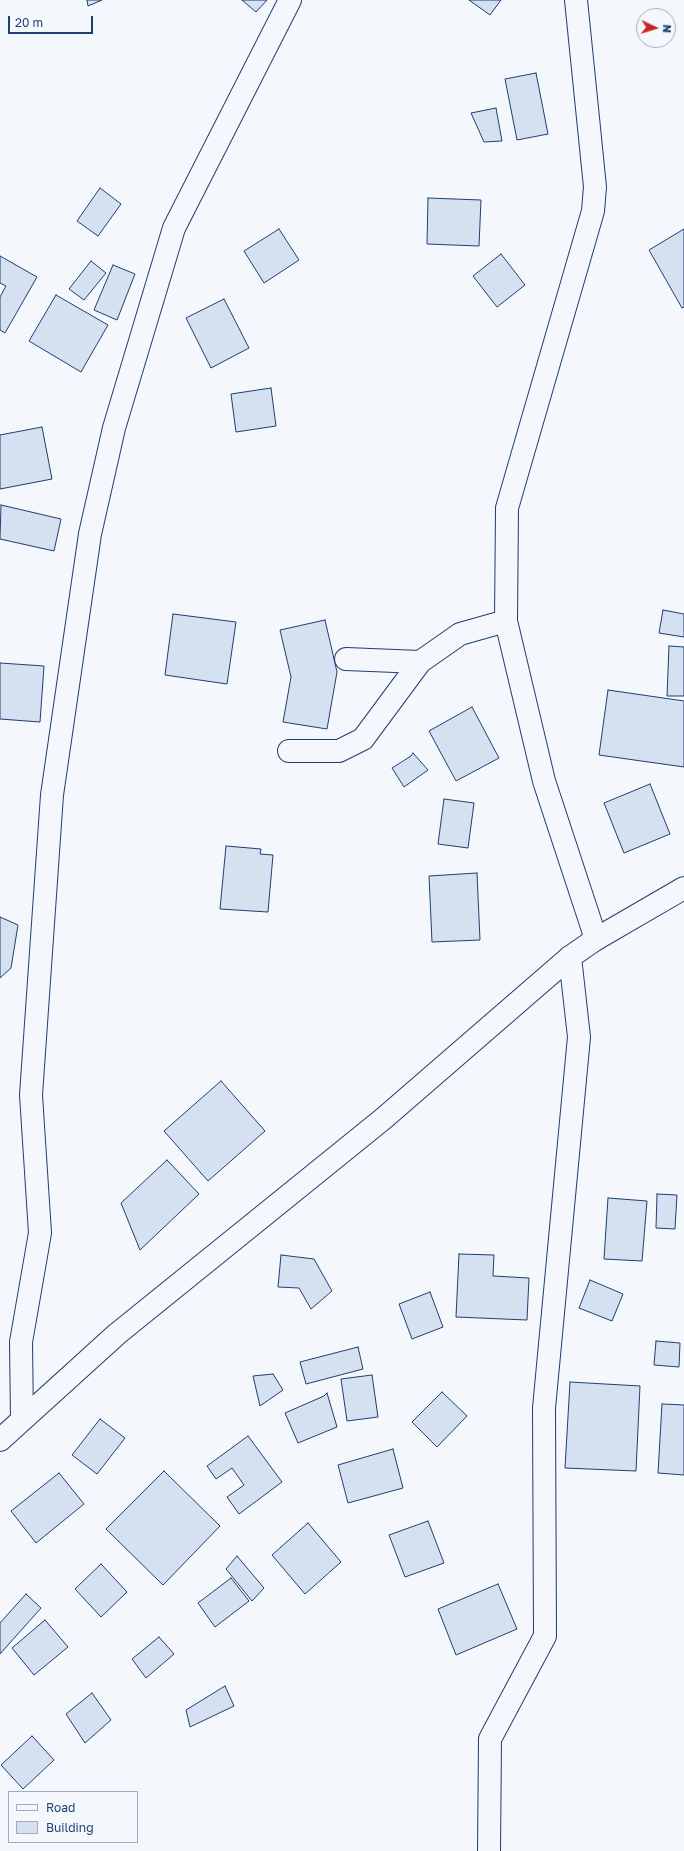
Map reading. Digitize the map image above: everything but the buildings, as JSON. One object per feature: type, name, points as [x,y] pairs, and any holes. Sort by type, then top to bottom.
[{"type":"street","points":[[22,1419],[21,1342],[40,1233],[31,1095],[52,795],[90,534],[114,428],[174,228],[290,0]]},
{"type":"street","points":[[576,0],[595,188],[593,212],[507,508],[506,621],[544,781],[596,939]]},
{"type":"street","points":[[289,752],[339,751],[363,739],[420,662],[460,634],[506,621]]},
{"type":"street","points":[[346,659],[420,662]]},
{"type":"street","points":[[0,1440],[117,1334],[383,1119],[570,957],[596,939],[684,888]]},
{"type":"street","points":[[489,1851],[490,1739],[545,1636],[544,1408],[579,1037],[570,957]]}]
